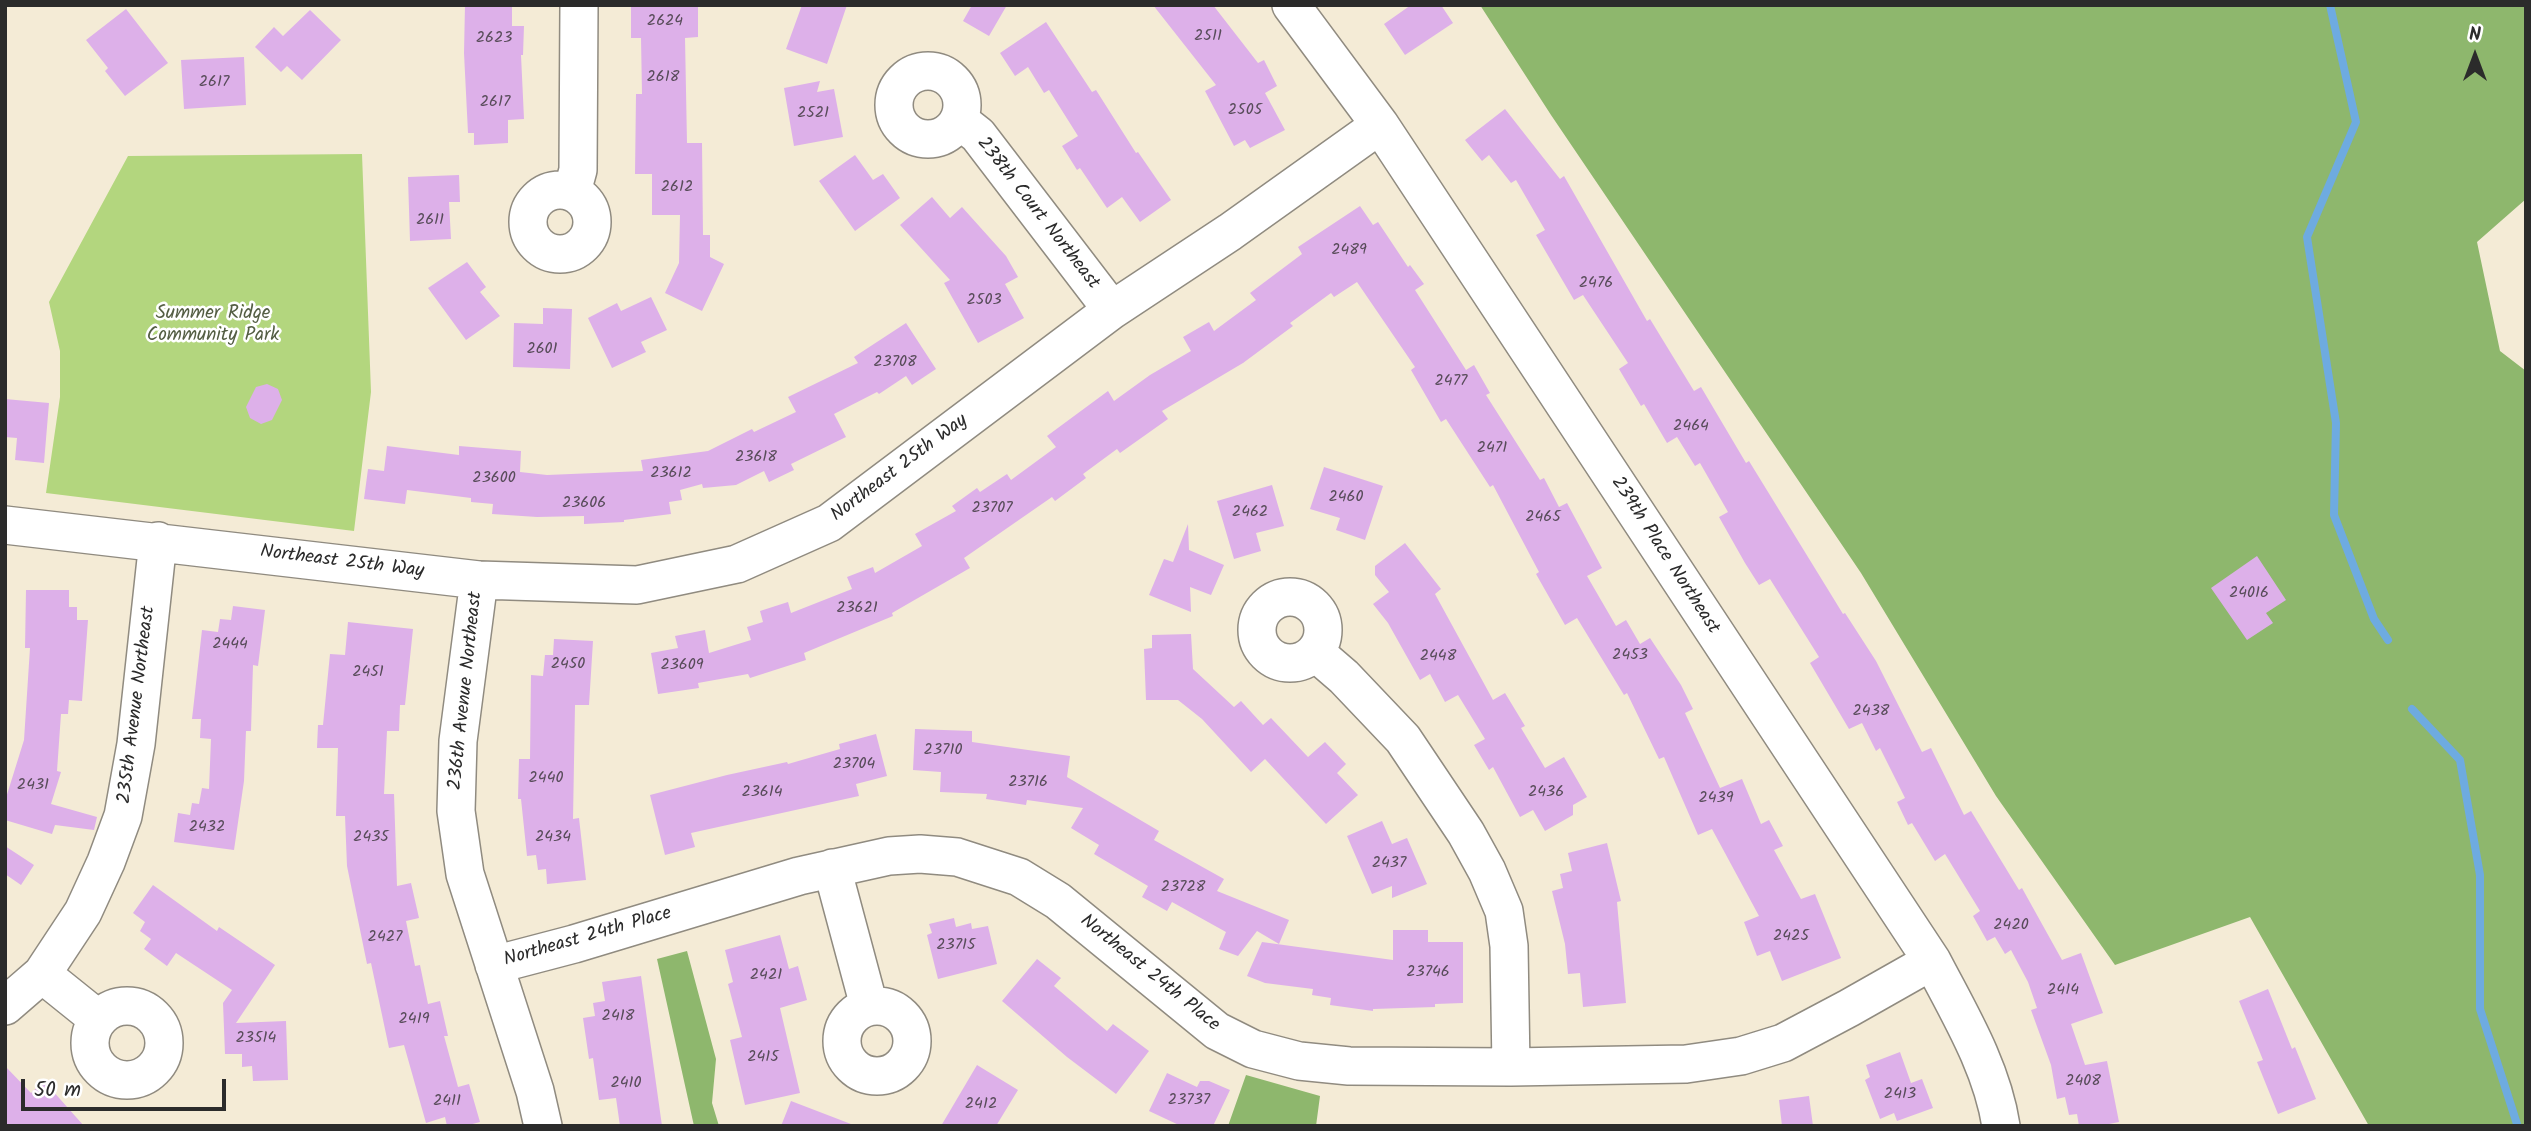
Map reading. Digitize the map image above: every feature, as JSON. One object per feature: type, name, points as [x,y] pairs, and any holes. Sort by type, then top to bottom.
[{"type":"street","points":[[572,192],[578,170],[579,5]]},
{"type":"street","name":"239th Place Northeast","points":[[1291,5],[1380,125],[1931,961],[1966,1025],[1985,1067],[2001,1126]]},
{"type":"street","name":"238th Court Northeast","points":[[959,120],[978,135],[1112,310]]},
{"type":"street","name":"Northeast 25th Way","points":[[5,525],[479,580],[637,584],[737,564],[829,523],[1112,310],[1230,232],[1380,125]]},
{"type":"street","name":"235th Avenue Northeast","points":[[42,974],[83,912],[106,863],[123,816],[135,744],[158,541]]},
{"type":"street","name":"236th Avenue Northeast","points":[[479,580],[458,741],[456,811],[465,874],[536,1091],[543,1126]]},
{"type":"street","points":[[1315,652],[1344,677],[1403,739],[1466,832],[1487,871],[1504,911],[1509,946],[1511,1067]]},
{"type":"street","name":"Northeast 24th Place","points":[[494,965],[799,876],[889,856],[920,854],[957,857],[1019,877],[1058,901],[1217,1031],[1253,1049],[1298,1061],[1349,1066],[1686,1064],[1741,1055],[1783,1043],[1931,961]]},
{"type":"street","points":[[832,868],[869,1006]]},
{"type":"street","points":[[5,1006],[42,974],[98,1019]]},
{"type":"green space","points":[[1480,5],[2526,5],[2526,199],[2477,242],[2500,351],[2526,371],[2526,1126],[2369,1126],[2250,917],[2115,965],[1996,796],[1861,573],[1551,115]]},
{"type":"green space","name":"Summer Ridge Community Park","points":[[362,154],[371,392],[354,531],[46,493],[60,397],[60,351],[49,302],[128,156]]},
{"type":"green space","points":[[687,951],[716,1059],[712,1103],[719,1126],[694,1126],[657,959]]},
{"type":"green space","points":[[1246,1075],[1320,1096],[1316,1126],[1228,1126]]},
{"type":"building","points":[[465,5],[512,7],[512,26],[524,26],[521,55],[524,119],[508,120],[508,143],[474,145],[474,133],[468,133],[464,53]]},
{"type":"building","points":[[698,5],[698,37],[685,38],[687,143],[702,143],[703,235],[710,235],[710,257],[724,264],[702,311],[665,293],[679,263],[680,215],[652,215],[652,174],[635,174],[636,94],[642,94],[641,38],[631,38],[631,6]]},
{"type":"building","points":[[802,5],[847,5],[827,64],[786,49]]},
{"type":"building","points":[[972,5],[1007,5],[989,36],[963,21]]},
{"type":"building","points":[[1153,5],[1213,5],[1258,63],[1264,60],[1277,86],[1265,93],[1285,130],[1250,148],[1245,140],[1234,146],[1205,91],[1216,85]]},
{"type":"building","points":[[1411,5],[1441,5],[1453,23],[1405,55],[1384,24]]},
{"type":"building","points":[[126,9],[168,63],[125,96],[105,71],[108,68],[86,40]]},
{"type":"building","points":[[310,10],[341,40],[302,80],[287,66],[281,72],[255,47],[274,27],[283,36]]},
{"type":"building","points":[[1046,22],[1092,92],[1096,90],[1136,153],[1138,152],[1171,200],[1140,222],[1122,197],[1107,208],[1062,146],[1078,136],[1049,90],[1044,93],[1028,67],[1015,76],[1000,53]]},
{"type":"building","points":[[244,57],[246,105],[184,109],[181,60]]},
{"type":"building","points":[[820,81],[817,92],[834,89],[843,137],[794,146],[784,88]]},
{"type":"building","points":[[1505,109],[1560,179],[1564,176],[1647,321],[1650,319],[1694,391],[1701,387],[1746,463],[1749,461],[1843,614],[1845,613],[1876,661],[1922,752],[1931,748],[1964,815],[1971,811],[2019,890],[2022,888],[2062,960],[2081,953],[2103,1013],[2071,1024],[2085,1065],[2107,1061],[2119,1122],[2079,1126],[2077,1114],[2069,1115],[2065,1097],[2057,1099],[2051,1065],[2031,1010],[2037,1008],[2028,982],[2011,950],[2005,954],[1995,937],[1987,941],[1973,916],[1980,911],[1945,854],[1935,861],[1912,823],[1908,825],[1897,802],[1905,798],[1880,748],[1876,751],[1862,723],[1849,729],[1810,663],[1819,657],[1770,579],[1759,585],[1719,517],[1728,512],[1700,463],[1695,466],[1677,437],[1667,443],[1644,404],[1641,406],[1619,369],[1628,363],[1583,295],[1574,300],[1536,235],[1545,230],[1516,180],[1511,183],[1489,155],[1482,161],[1465,140]]},
{"type":"building","points":[[855,155],[873,180],[883,174],[900,198],[855,231],[819,181]]},
{"type":"building","points":[[459,175],[460,202],[449,202],[451,239],[410,241],[408,177]]},
{"type":"building","points":[[932,197],[950,218],[962,207],[1006,256],[1018,277],[1005,284],[1024,318],[978,343],[944,283],[950,280],[900,225]]},
{"type":"building","points":[[1360,206],[1373,225],[1378,222],[1408,267],[1410,265],[1424,284],[1415,290],[1466,370],[1474,365],[1490,393],[1486,395],[1540,480],[1544,478],[1559,507],[1567,503],[1602,568],[1587,576],[1616,626],[1626,620],[1640,644],[1650,638],[1681,685],[1693,709],[1685,713],[1720,788],[1742,779],[1761,824],[1769,820],[1783,846],[1774,850],[1801,899],[1815,894],[1841,958],[1782,981],[1770,951],[1757,956],[1744,922],[1759,916],[1712,829],[1698,835],[1664,757],[1659,759],[1627,693],[1624,695],[1577,618],[1565,625],[1536,574],[1539,572],[1493,485],[1490,487],[1446,419],[1441,422],[1411,370],[1415,367],[1357,282],[1334,297],[1331,293],[1290,323],[1293,326],[1243,363],[1162,411],[1168,419],[1120,453],[1117,449],[1083,474],[1086,478],[1055,501],[1052,497],[964,558],[970,568],[892,613],[893,616],[804,653],[806,660],[750,678],[748,674],[698,683],[699,688],[658,694],[651,653],[678,648],[675,636],[705,630],[709,653],[751,640],[747,627],[763,622],[760,611],[788,602],[791,613],[852,589],[847,577],[873,567],[875,573],[922,546],[915,534],[956,511],[952,506],[977,488],[980,492],[1007,474],[1011,480],[1056,447],[1047,436],[1108,391],[1114,401],[1150,375],[1191,351],[1183,337],[1209,322],[1214,331],[1256,300],[1250,293],[1302,254],[1298,247]]},
{"type":"building","points":[[467,262],[486,287],[480,292],[500,316],[466,340],[428,288]]},
{"type":"building","points":[[651,297],[667,330],[641,342],[646,352],[612,368],[588,318],[617,303],[621,311]]},
{"type":"building","points":[[543,308],[572,309],[570,369],[513,367],[514,323],[543,324]]},
{"type":"building","points":[[906,323],[936,369],[912,385],[906,376],[879,394],[877,392],[834,414],[846,437],[791,464],[794,470],[769,482],[764,471],[736,485],[703,488],[702,484],[680,490],[682,500],[669,502],[671,514],[624,522],[584,524],[584,516],[492,514],[493,504],[471,502],[471,498],[407,490],[405,504],[364,499],[368,469],[384,471],[387,446],[459,455],[459,446],[521,451],[520,472],[547,475],[643,471],[641,460],[708,451],[752,429],[754,432],[796,412],[788,397],[858,363],[854,357]]},
{"type":"building","points":[[267,384],[278,389],[282,400],[272,420],[261,424],[250,418],[246,407],[256,387]]},
{"type":"building","points":[[5,399],[49,403],[44,463],[15,460],[17,438],[5,437]]},
{"type":"building","points":[[1324,467],[1383,486],[1365,540],[1336,530],[1340,518],[1310,509]]},
{"type":"building","points":[[1272,485],[1284,526],[1256,533],[1261,551],[1234,559],[1217,501]]},
{"type":"building","points":[[1188,524],[1189,550],[1224,565],[1211,595],[1190,587],[1191,612],[1149,595],[1164,559],[1173,562]]},
{"type":"building","points":[[1405,543],[1441,589],[1435,594],[1493,700],[1505,693],[1525,726],[1521,728],[1545,768],[1564,757],[1587,797],[1573,805],[1573,815],[1545,831],[1533,810],[1520,817],[1493,767],[1489,770],[1474,745],[1485,739],[1458,695],[1445,702],[1430,674],[1420,680],[1388,623],[1373,604],[1389,592],[1375,575],[1375,566]]},
{"type":"building","points":[[2257,556],[2286,600],[2266,613],[2273,623],[2247,640],[2211,588]]},
{"type":"building","points":[[26,590],[69,590],[69,607],[77,607],[77,620],[88,620],[82,701],[69,700],[68,714],[61,714],[57,771],[61,772],[51,804],[97,817],[94,830],[55,825],[52,834],[5,820],[5,801],[24,740],[30,648],[25,648]]},
{"type":"building","points":[[233,606],[265,610],[258,666],[253,665],[251,731],[246,731],[244,781],[234,850],[174,842],[178,813],[190,815],[192,803],[199,804],[202,788],[209,789],[211,739],[200,738],[201,719],[192,719],[202,630],[218,632],[220,619],[231,620]]},
{"type":"building","points":[[348,622],[413,629],[405,705],[400,705],[399,731],[387,731],[384,794],[394,794],[397,886],[411,883],[419,918],[406,921],[415,966],[420,965],[428,1004],[440,1001],[448,1036],[444,1036],[458,1087],[469,1084],[480,1122],[465,1126],[447,1126],[445,1117],[426,1123],[404,1045],[389,1048],[371,963],[367,964],[347,866],[345,816],[336,816],[338,748],[317,748],[318,725],[323,725],[330,654],[345,655]]},
{"type":"building","points":[[1191,634],[1193,669],[1234,707],[1241,701],[1263,725],[1271,718],[1308,757],[1325,742],[1346,764],[1337,773],[1358,795],[1326,824],[1265,759],[1251,772],[1202,719],[1178,700],[1146,700],[1144,649],[1152,648],[1152,635]]},
{"type":"building","points":[[554,639],[593,641],[589,705],[575,705],[573,819],[579,818],[586,880],[547,884],[546,869],[538,870],[536,855],[527,856],[521,799],[518,799],[519,759],[530,759],[531,675],[543,676],[545,655],[553,655]]},
{"type":"building","points":[[915,729],[972,731],[972,742],[1070,756],[1067,777],[1159,831],[1154,840],[1224,879],[1217,891],[1289,920],[1279,944],[1257,931],[1238,956],[1219,949],[1226,932],[1172,902],[1167,911],[1142,897],[1148,886],[1094,854],[1099,845],[1071,828],[1083,808],[1027,800],[1026,805],[986,799],[987,794],[940,792],[941,772],[913,770]]},
{"type":"building","points":[[876,734],[887,776],[856,784],[859,796],[691,833],[695,847],[665,855],[650,795],[727,775],[787,762],[788,764],[840,749],[839,744]]},
{"type":"building","points":[[1382,821],[1392,844],[1407,838],[1427,884],[1392,898],[1392,886],[1372,894],[1347,836]]},
{"type":"building","points":[[1607,843],[1621,901],[1617,902],[1626,1003],[1583,1007],[1580,973],[1568,974],[1565,944],[1552,891],[1563,888],[1560,874],[1572,871],[1568,853]]},
{"type":"building","points":[[5,846],[34,865],[21,885],[5,874]]},
{"type":"building","points":[[153,885],[217,931],[219,927],[275,965],[236,1023],[286,1021],[288,1080],[253,1081],[252,1066],[242,1067],[242,1054],[225,1054],[223,1003],[232,990],[176,953],[167,966],[144,949],[151,939],[140,931],[145,922],[133,913]]},
{"type":"building","points":[[954,918],[956,927],[971,923],[972,929],[988,926],[997,964],[938,979],[927,935],[932,933],[929,924]]},
{"type":"building","points":[[1393,930],[1428,930],[1428,942],[1463,942],[1463,1003],[1373,1011],[1330,1005],[1331,998],[1312,995],[1313,989],[1265,983],[1247,976],[1262,942],[1393,960]]},
{"type":"building","points":[[780,935],[789,969],[798,966],[807,1000],[780,1008],[800,1093],[745,1105],[730,1040],[742,1037],[728,984],[733,982],[725,950]]},
{"type":"building","points":[[1037,959],[1061,978],[1054,986],[1107,1031],[1113,1024],[1149,1051],[1116,1094],[1067,1057],[1002,1001]]},
{"type":"building","points":[[641,976],[662,1126],[620,1126],[616,1098],[599,1100],[593,1058],[589,1059],[583,1018],[595,1016],[593,1003],[605,1001],[602,982]]},
{"type":"building","points":[[2268,989],[2316,1099],[2278,1114],[2257,1062],[2263,1060],[2239,1001]]},
{"type":"building","points":[[1900,1052],[1911,1083],[1922,1079],[1933,1108],[1897,1121],[1894,1113],[1880,1119],[1865,1080],[1870,1077],[1866,1065]]},
{"type":"building","points":[[977,1065],[1018,1090],[996,1126],[941,1126]]},
{"type":"building","points":[[5,1066],[31,1093],[44,1081],[84,1126],[5,1126]]},
{"type":"building","points":[[1167,1073],[1197,1087],[1200,1081],[1209,1081],[1230,1090],[1213,1126],[1181,1126],[1149,1111]]},
{"type":"building","points":[[1809,1096],[1813,1126],[1782,1126],[1779,1100]]},
{"type":"building","points":[[791,1101],[851,1124],[851,1126],[781,1126]]},
{"type":"waterway","points":[[2330,5],[2356,122],[2307,237],[2336,423],[2334,515],[2374,619],[2388,640]]},
{"type":"waterway","points":[[2412,709],[2460,760],[2480,875],[2480,1009],[2517,1124]]}]
